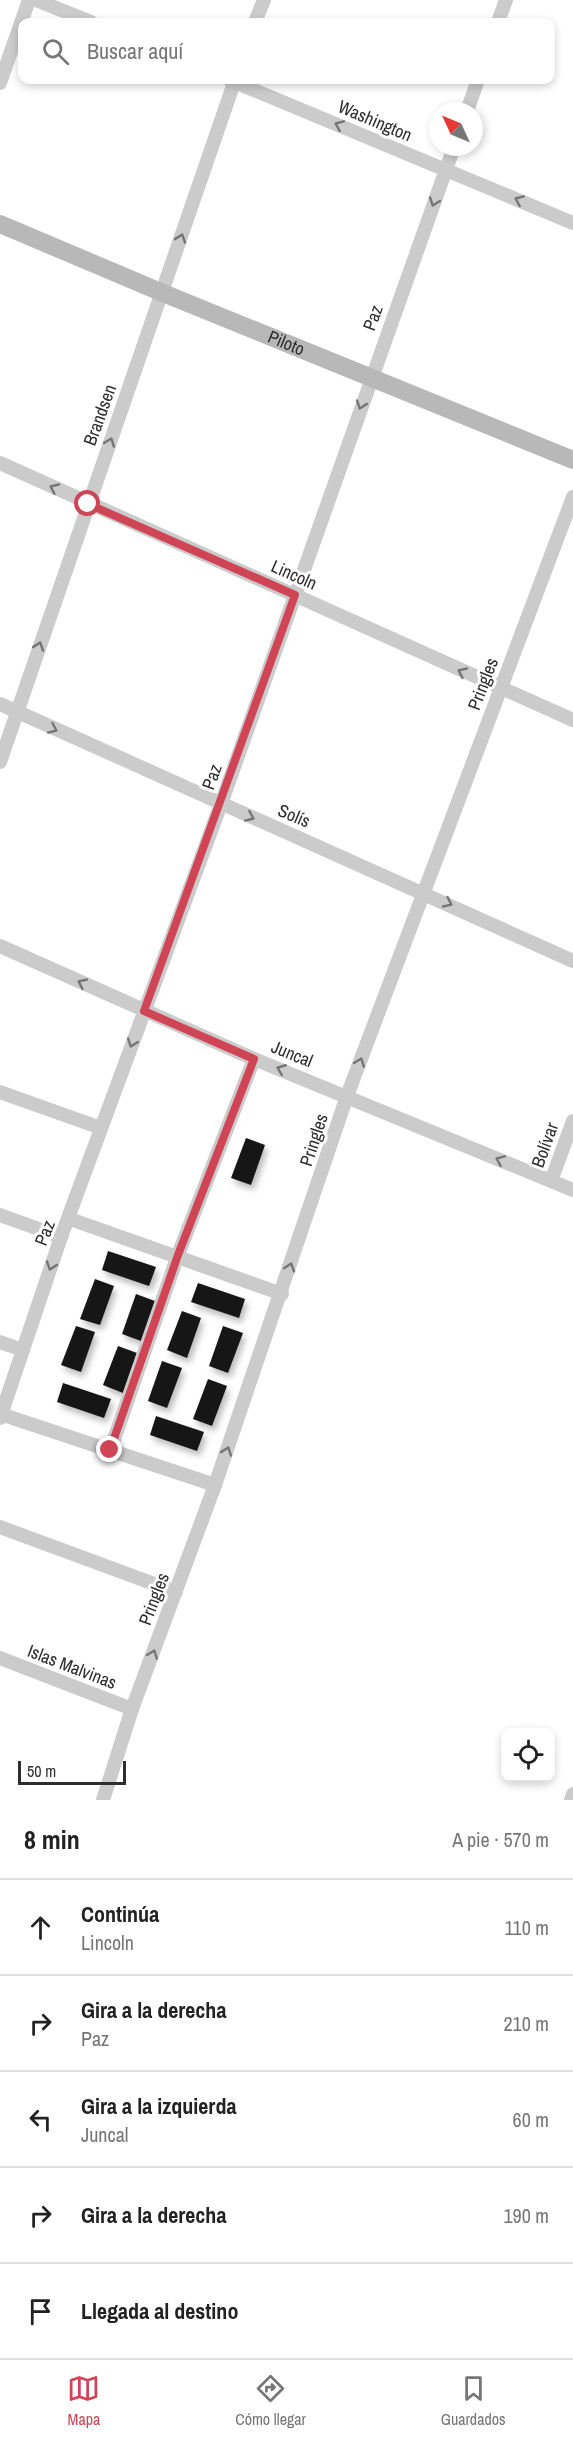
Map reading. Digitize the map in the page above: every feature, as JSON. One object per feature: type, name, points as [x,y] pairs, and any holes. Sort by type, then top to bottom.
[{"type":"main road","name":"Piloto","points":[[0,224],[573,460]]},
{"type":"street","points":[[23,18],[29,0]]},
{"type":"street","points":[[36,0],[81,18]]},
{"type":"street","points":[[257,18],[264,0]]},
{"type":"street","points":[[499,18],[506,0]]},
{"type":"street","points":[[0,83],[18,31]]},
{"type":"street","name":"Brandsen","points":[[0,762],[163,293],[232,84]]},
{"type":"street","name":"Washington","points":[[242,84],[573,222]]},
{"type":"street","points":[[470,102],[477,84]]},
{"type":"street","name":"Paz","points":[[0,1416],[61,1237],[70,1219],[101,1128],[221,804],[370,376],[451,156]]},
{"type":"street","name":"Lincoln","points":[[0,464],[573,720]]},
{"type":"street","name":"Pringles","points":[[103,1800],[132,1709],[177,1592],[282,1294],[347,1096],[573,497]]},
{"type":"street","name":"Solís","points":[[0,704],[221,804],[423,891],[573,961]]},
{"type":"street","name":"Juncal","points":[[0,946],[254,1059],[573,1190]]},
{"type":"street","points":[[110,1450],[178,1255],[254,1059]]},
{"type":"street","points":[[0,1092],[101,1128]]},
{"type":"street","name":"Bolívar","points":[[551,1181],[573,1121]]},
{"type":"street","points":[[0,1215],[61,1237]]},
{"type":"street","points":[[70,1219],[178,1255],[282,1294]]},
{"type":"street","points":[[0,1342],[23,1350]]},
{"type":"street","points":[[0,1416],[215,1485]]},
{"type":"street","points":[[0,1527],[177,1592]]},
{"type":"street","name":"Islas Malvinas","points":[[0,1658],[132,1709]]},
{"type":"street","points":[[571,1800],[573,1794]]},
{"type":"building","points":[[246,1138],[265,1145],[251,1185],[231,1178]]},
{"type":"building","points":[[108,1251],[156,1267],[149,1286],[102,1270]]},
{"type":"building","points":[[95,1279],[114,1286],[100,1325],[80,1319]]},
{"type":"building","points":[[198,1283],[245,1299],[239,1318],[191,1302]]},
{"type":"building","points":[[136,1294],[155,1301],[141,1341],[122,1334]]},
{"type":"building","points":[[182,1311],[201,1318],[187,1358],[167,1350]]},
{"type":"building","points":[[76,1326],[95,1332],[81,1372],[61,1365]]},
{"type":"building","points":[[223,1326],[243,1333],[228,1373],[209,1366]]},
{"type":"building","points":[[118,1346],[137,1353],[123,1393],[103,1385]]},
{"type":"building","points":[[162,1361],[182,1368],[167,1408],[148,1401]]},
{"type":"building","points":[[208,1379],[227,1386],[212,1426],[193,1419]]},
{"type":"building","points":[[63,1383],[111,1399],[104,1418],[57,1402]]},
{"type":"building","points":[[156,1416],[204,1432],[197,1451],[150,1435]]},
{"type":"route","points":[[88,504],[295,595],[144,1011],[254,1059],[178,1255],[110,1450]]}]
